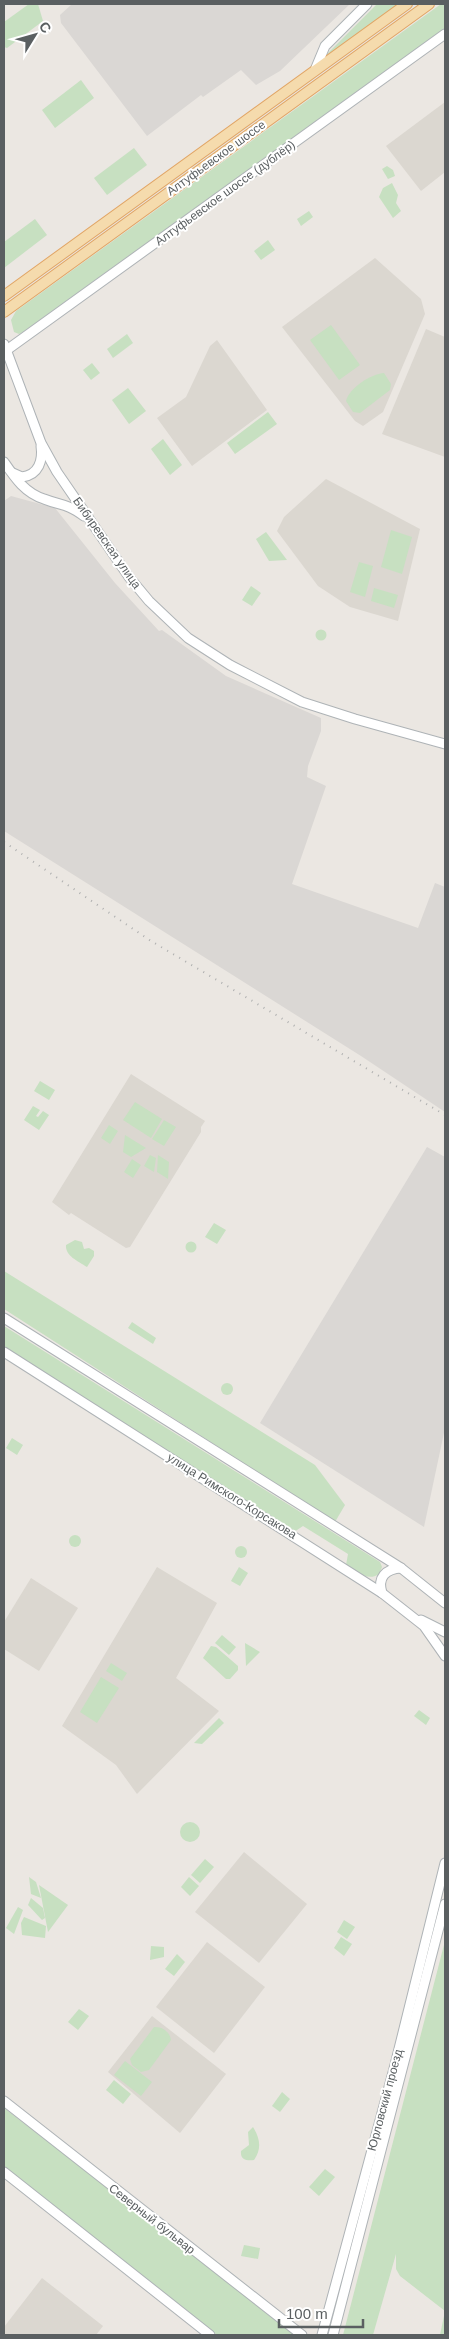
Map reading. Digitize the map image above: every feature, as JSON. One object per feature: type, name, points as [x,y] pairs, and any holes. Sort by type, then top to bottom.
[{"type":"main road","points":[[315,70],[324,46],[367,4]]},
{"type":"main road","name":"Алтуфьевское шоссе","points":[[4,296],[407,4]]},
{"type":"main road","name":"Алтуфьевское шоссе","points":[[4,312],[429,4]]},
{"type":"main road","name":"Алтуфьевское шоссе (дублёр)","points":[[4,349],[445,34]]},
{"type":"main road","name":"Бибиревская улица","points":[[4,349],[40,443],[88,518],[129,577],[149,601],[188,638],[218,659],[272,688],[319,708],[445,744]]},
{"type":"main road","points":[[10,472],[22,477],[35,471],[41,461],[40,443]]},
{"type":"main road","points":[[4,462],[21,485],[32,494],[44,500],[66,504],[88,518]]},
{"type":"main road","points":[[4,1318],[401,1568],[445,1603]]},
{"type":"main road","name":"улица Римского-Корсакова","points":[[4,1352],[382,1593],[414,1616],[432,1635],[445,1656]]},
{"type":"main road","points":[[382,1593],[380,1586],[383,1575],[388,1570],[401,1568]]},
{"type":"main road","points":[[414,1616],[445,1632]]},
{"type":"main road","name":"Юрловский проезд","points":[[322,2335],[394,2070],[445,1863]]},
{"type":"main road","name":"Юрловский проезд","points":[[332,2335],[445,1904]]},
{"type":"main road","name":"Северный бульвар","points":[[4,2101],[302,2335]]},
{"type":"main road","points":[[4,2172],[210,2335]]},
{"type":"shaded area","points":[[72,4],[350,4],[280,71],[256,85],[241,70],[203,97],[201,95],[147,136],[61,23],[60,15]]},
{"type":"shaded area","points":[[445,102],[445,172],[421,191],[386,146]]},
{"type":"shaded area","points":[[375,258],[421,299],[425,314],[383,412],[363,426],[355,421],[282,327]]},
{"type":"shaded area","points":[[426,329],[445,337],[445,457],[382,434]]},
{"type":"shaded area","points":[[217,340],[267,410],[192,466],[157,418],[186,397],[210,346]]},
{"type":"shaded area","points":[[326,479],[420,529],[398,621],[350,607],[318,586],[277,531],[284,517]]},
{"type":"shaded area","points":[[11,496],[55,508],[115,583],[159,631],[162,630],[226,676],[321,718],[321,731],[308,766],[307,777],[326,786],[292,884],[418,928],[435,883],[445,887],[445,1112],[361,1056],[4,831],[4,501]]},
{"type":"shaded area","points":[[131,1074],[205,1121],[201,1127],[201,1132],[130,1247],[126,1248],[71,1213],[69,1215],[52,1202]]},
{"type":"shaded area","points":[[427,1147],[445,1157],[445,1428],[424,1527],[260,1423]]},
{"type":"shaded area","points":[[157,1567],[217,1603],[176,1678],[219,1711],[137,1794],[116,1765],[62,1726]]},
{"type":"shaded area","points":[[31,1578],[78,1608],[39,1671],[4,1649],[4,1622]]},
{"type":"shaded area","points":[[244,1852],[307,1904],[259,1963],[195,1912]]},
{"type":"shaded area","points":[[207,1942],[265,1987],[214,2053],[156,2007]]},
{"type":"shaded area","points":[[152,2016],[226,2074],[180,2133],[108,2072]]},
{"type":"shaded area","points":[[42,2278],[103,2326],[96,2335],[4,2335],[4,2327]]},
{"type":"green space","points":[[29,4],[38,4],[43,21],[7,48],[4,47],[4,22]]},
{"type":"green space","points":[[377,4],[398,4],[323,61],[323,58]]},
{"type":"green space","points":[[441,4],[445,4],[445,28],[23,332],[19,334],[14,332],[11,320],[16,311]]},
{"type":"green space","points":[[81,80],[94,98],[55,128],[42,110]]},
{"type":"green space","points":[[134,148],[147,165],[107,195],[94,178]]},
{"type":"green space","points":[[387,166],[393,170],[395,176],[388,179],[382,169]]},
{"type":"green space","points":[[392,183],[398,195],[396,203],[401,211],[393,218],[379,197],[383,188]]},
{"type":"green space","points":[[309,211],[313,217],[301,226],[297,219]]},
{"type":"green space","points":[[35,219],[47,235],[4,268],[4,242]]},
{"type":"green space","points":[[268,240],[275,250],[261,260],[254,251]]},
{"type":"green space","points":[[331,325],[360,365],[339,380],[310,340]]},
{"type":"green space","points":[[127,334],[133,343],[113,358],[107,349]]},
{"type":"green space","points":[[92,363],[100,373],[91,380],[83,370]]},
{"type":"green space","points":[[384,373],[391,384],[390,390],[360,413],[353,412],[346,401],[351,391],[367,379]]},
{"type":"green space","points":[[128,388],[146,411],[129,424],[112,400]]},
{"type":"green space","points":[[268,412],[277,424],[235,454],[227,443]]},
{"type":"green space","points":[[163,439],[182,465],[170,475],[151,449]]},
{"type":"green space","points":[[391,530],[412,537],[402,574],[381,567]]},
{"type":"green space","points":[[266,532],[287,560],[269,561],[256,539]]},
{"type":"green space","points":[[359,562],[373,566],[365,597],[350,592]]},
{"type":"green space","points":[[251,586],[261,593],[252,606],[242,600]]},
{"type":"green space","points":[[374,588],[398,595],[394,608],[371,601]]},
{"type":"green space","points":[[321,629],[327,635],[321,641],[315,635]]},
{"type":"green space","points":[[40,1081],[55,1090],[49,1100],[34,1091]]},
{"type":"green space","points":[[135,1102],[162,1119],[151,1138],[123,1120]]},
{"type":"green space","points":[[33,1106],[40,1110],[36,1116],[38,1117],[43,1111],[49,1115],[39,1130],[24,1120]]},
{"type":"green space","points":[[164,1120],[176,1127],[164,1146],[152,1139]]},
{"type":"green space","points":[[109,1125],[118,1131],[110,1144],[101,1138]]},
{"type":"green space","points":[[125,1135],[146,1148],[131,1157],[123,1152]]},
{"type":"green space","points":[[150,1155],[156,1158],[154,1172],[144,1166]]},
{"type":"green space","points":[[158,1155],[169,1162],[168,1179],[157,1172]]},
{"type":"green space","points":[[132,1159],[141,1165],[133,1178],[124,1172]]},
{"type":"green space","points":[[214,1223],[226,1230],[217,1244],[205,1237]]},
{"type":"green space","points":[[75,1240],[82,1242],[84,1249],[89,1248],[94,1251],[94,1256],[87,1267],[73,1258],[66,1249],[66,1245]]},
{"type":"green space","points":[[191,1241],[197,1247],[191,1253],[185,1247]]},
{"type":"green space","points":[[4,1271],[315,1465],[345,1505],[335,1522],[4,1309]]},
{"type":"green space","points":[[132,1322],[156,1338],[153,1344],[128,1328]]},
{"type":"green space","points":[[4,1326],[380,1562],[382,1567],[379,1574],[370,1577],[358,1573],[346,1565],[348,1554],[303,1526],[294,1532],[4,1348]]},
{"type":"green space","points":[[225,1383],[229,1383],[233,1389],[229,1395],[225,1395],[221,1391],[221,1387]]},
{"type":"green space","points":[[12,1438],[23,1445],[17,1455],[6,1448]]},
{"type":"green space","points":[[73,1535],[77,1535],[81,1541],[77,1547],[73,1547],[69,1543],[69,1539]]},
{"type":"green space","points":[[239,1546],[243,1546],[247,1552],[243,1558],[239,1558],[235,1554],[235,1550]]},
{"type":"green space","points":[[239,1567],[248,1573],[240,1586],[231,1581]]},
{"type":"green space","points":[[222,1635],[236,1647],[229,1655],[215,1643]]},
{"type":"green space","points":[[245,1643],[260,1652],[246,1666]]},
{"type":"green space","points":[[211,1646],[216,1647],[238,1666],[238,1670],[230,1679],[226,1679],[203,1658]]},
{"type":"green space","points":[[111,1663],[127,1673],[122,1681],[106,1671]]},
{"type":"green space","points":[[101,1677],[119,1688],[97,1723],[80,1712]]},
{"type":"green space","points":[[419,1710],[430,1718],[426,1725],[414,1716]]},
{"type":"green space","points":[[219,1718],[224,1723],[202,1744],[194,1743]]},
{"type":"green space","points":[[190,1822],[197,1825],[200,1832],[197,1839],[190,1842],[183,1839],[180,1832],[183,1825]]},
{"type":"green space","points":[[205,1859],[214,1867],[200,1883],[191,1875]]},
{"type":"green space","points":[[29,1877],[36,1882],[41,1898],[31,1894]]},
{"type":"green space","points":[[189,1877],[199,1886],[190,1896],[181,1887]]},
{"type":"green space","points":[[39,1885],[68,1905],[48,1932]]},
{"type":"green space","points":[[31,1898],[43,1908],[45,1918],[42,1920],[28,1905]]},
{"type":"green space","points":[[18,1907],[23,1910],[14,1934],[6,1928]]},
{"type":"green space","points":[[24,1917],[46,1926],[45,1938],[22,1935],[21,1923]]},
{"type":"green space","points":[[344,1920],[355,1927],[347,1939],[337,1932]]},
{"type":"green space","points":[[341,1937],[352,1944],[344,1956],[334,1948]]},
{"type":"green space","points":[[445,1941],[445,2311],[400,2276],[396,2269],[396,2254],[373,2335],[343,2335]]},
{"type":"green space","points":[[151,1946],[164,1947],[164,1957],[150,1960]]},
{"type":"green space","points":[[177,1954],[185,1962],[174,1976],[165,1969]]},
{"type":"green space","points":[[79,2009],[89,2016],[78,2030],[68,2022]]},
{"type":"green space","points":[[154,2027],[160,2027],[165,2030],[171,2040],[149,2070],[141,2072],[132,2065],[130,2059]]},
{"type":"green space","points":[[125,2061],[152,2082],[141,2096],[114,2075]]},
{"type":"green space","points":[[114,2080],[131,2094],[123,2104],[106,2090]]},
{"type":"green space","points":[[282,2092],[290,2099],[280,2112],[272,2106]]},
{"type":"green space","points":[[4,2108],[145,2216],[294,2335],[217,2335],[4,2167]]},
{"type":"green space","points":[[253,2127],[259,2139],[259,2148],[254,2160],[247,2160],[243,2158],[241,2151],[249,2145],[248,2132]]},
{"type":"green space","points":[[325,2169],[335,2177],[319,2196],[309,2187]]},
{"type":"green space","points":[[244,2245],[260,2248],[258,2259],[241,2256]]},
{"type":"green space","points":[[445,2311],[445,2335],[440,2335]]},
{"type":"railway","points":[[4,842],[151,941],[445,1115]]}]
